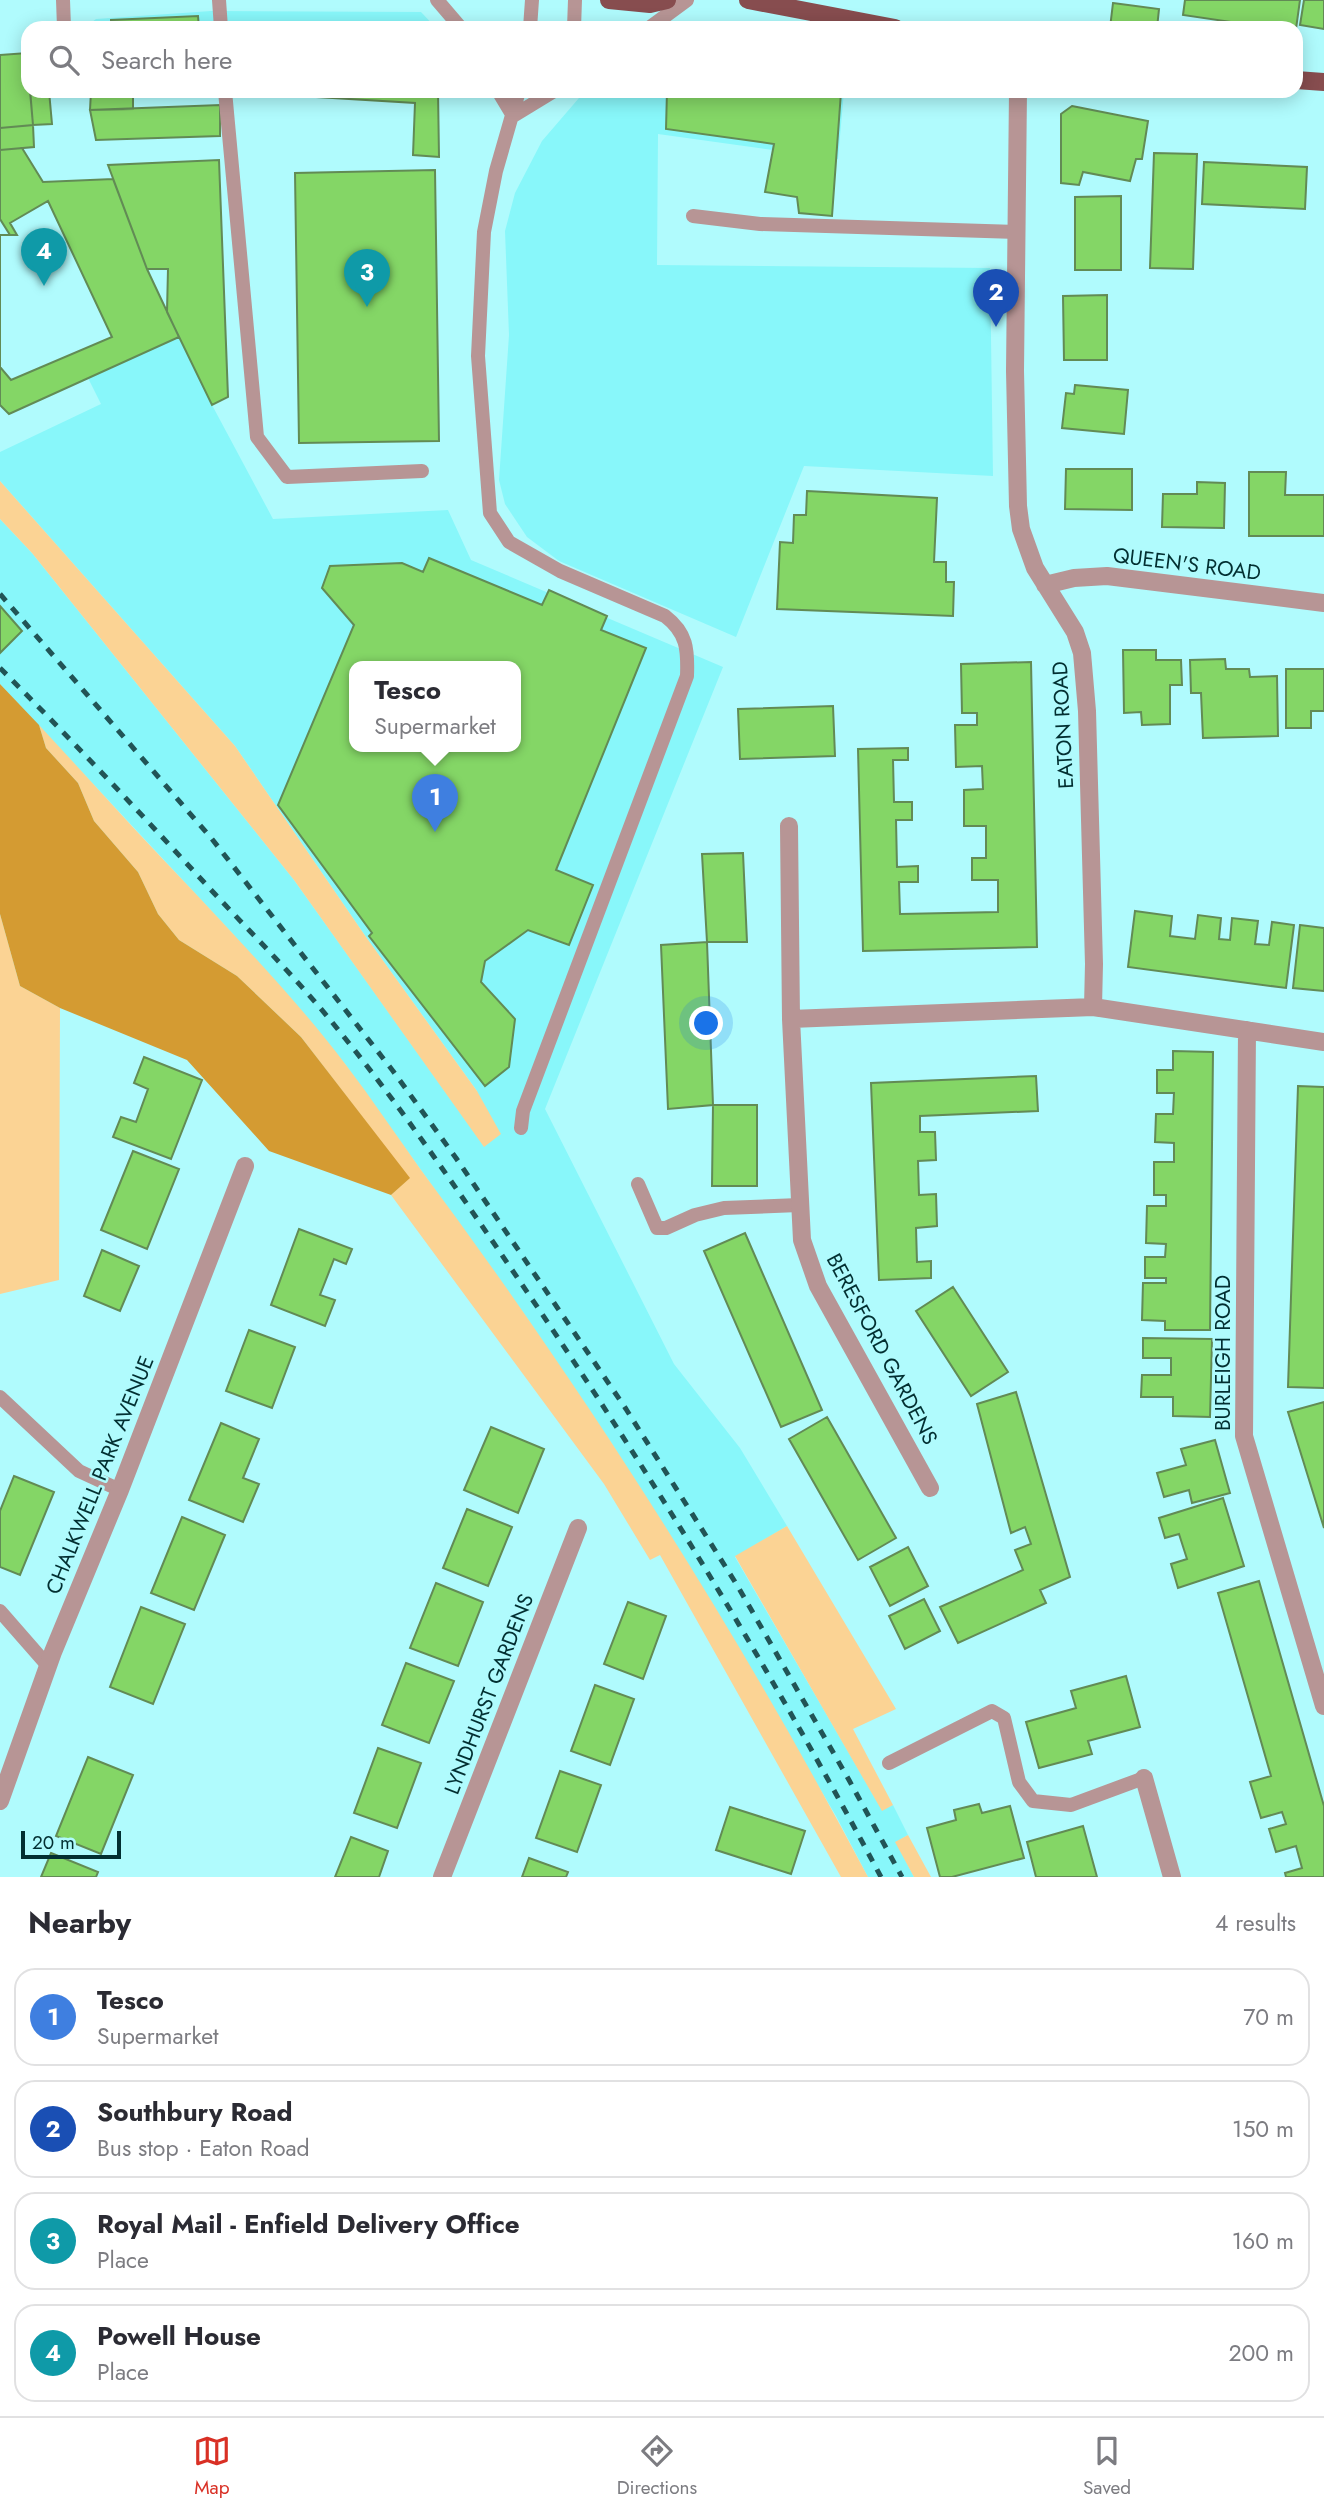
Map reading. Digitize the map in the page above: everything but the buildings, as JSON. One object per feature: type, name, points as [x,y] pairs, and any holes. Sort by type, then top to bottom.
[{"type":"main road","points":[[609,0],[650,4],[667,0]]},
{"type":"main road","points":[[748,0],[858,21]]},
{"type":"main road","points":[[1303,80],[1324,82]]},
{"type":"street","name":"EATON ROAD","points":[[1018,98],[1015,387],[1018,506],[1026,545],[1035,568],[1075,632],[1082,653],[1087,711],[1093,1007]]},
{"type":"street","name":"QUEEN'S ROAD","points":[[1045,585],[1107,576],[1324,603]]},
{"type":"street","name":"BERESFORD GARDENS","points":[[789,826],[791,1019],[802,1240],[818,1286],[930,1488]]},
{"type":"street","points":[[791,1019],[1093,1007],[1324,1042]]},
{"type":"street","name":"BURLEIGH ROAD","points":[[1247,1030],[1244,1436],[1324,1706]]},
{"type":"street","name":"CHALKWELL PARK AVENUE","points":[[0,1801],[48,1666],[120,1490],[245,1166]]},
{"type":"street","name":"LYNDHURST GARDENS","points":[[442,1877],[578,1528]]},
{"type":"street","points":[[1143,1779],[1172,1877]]},
{"type":"lane","points":[[63,0],[64,21]]},
{"type":"lane","points":[[219,0],[220,21]]},
{"type":"lane","points":[[437,0],[455,21]]},
{"type":"lane","points":[[530,21],[532,0]]},
{"type":"lane","points":[[574,21],[575,0]]},
{"type":"lane","points":[[659,21],[688,0]]},
{"type":"lane","points":[[226,98],[257,437],[287,477],[422,471]]},
{"type":"lane","points":[[502,98],[513,116]]},
{"type":"lane","points":[[517,98],[496,171],[484,232],[478,356],[491,513],[509,542],[559,571],[665,616],[676,625],[688,649],[687,676],[523,1111],[521,1128]]},
{"type":"lane","points":[[513,116],[543,98]]},
{"type":"lane","points":[[693,216],[782,225],[1017,232]]},
{"type":"lane","points":[[638,1184],[657,1228],[666,1228],[695,1215],[724,1208],[799,1205]]},
{"type":"lane","points":[[0,1397],[79,1472],[120,1490]]},
{"type":"lane","points":[[0,1611],[48,1666]]},
{"type":"lane","points":[[889,1763],[992,1711],[1004,1718],[1019,1782],[1034,1801],[1071,1805],[1143,1779]]},
{"type":"shaded area","points":[[211,11],[421,12],[429,21],[93,21]]},
{"type":"shaded area","points":[[579,98],[843,98],[838,159],[658,134],[657,265],[990,268],[993,476],[804,466],[736,637],[559,561],[527,537],[505,504],[499,480],[509,335],[505,231],[515,193],[542,141]]},
{"type":"shaded area","points":[[179,337],[273,519],[448,510],[471,560],[723,667],[545,1109],[674,1364],[740,1448],[787,1526],[735,1557],[882,1810],[893,1805],[908,1835],[896,1842],[914,1877],[868,1877],[836,1816],[763,1692],[612,1444],[527,1318],[345,1064],[232,933],[0,684],[0,519],[32,553],[294,880],[484,1146],[477,1091],[366,937],[235,746],[0,481],[0,452],[101,404],[88,378]]},
{"type":"shaded area","points":[[0,481],[235,746],[366,937],[477,1091],[501,1134],[484,1147],[294,880],[32,553],[0,519]]},
{"type":"shaded area","points":[[0,684],[39,725],[46,748],[78,783],[94,821],[138,872],[158,914],[179,940],[237,976],[301,1037],[410,1178],[391,1195],[269,1151],[187,1060],[60,1008],[20,986],[0,914]]},
{"type":"shaded area","points":[[39,725],[310,1020],[483,1254],[601,1427],[713,1604],[767,1694],[868,1877],[841,1877],[660,1555],[650,1560],[604,1484],[391,1195],[409,1178],[301,1037],[237,976],[179,940],[158,914],[138,872],[94,821],[78,783],[46,748]]},
{"type":"shaded area","points":[[0,914],[20,986],[60,1008],[59,1280],[0,1294]]},
{"type":"shaded area","points":[[787,1526],[896,1709],[853,1729],[893,1805],[882,1811],[735,1556]]},
{"type":"shaded area","points":[[908,1835],[931,1877],[914,1877],[895,1842]]},
{"type":"railway","points":[[0,594],[212,839],[393,1071],[456,1158],[626,1409],[737,1585],[902,1877]]},
{"type":"railway","points":[[0,668],[294,978],[340,1032],[411,1124],[570,1355],[664,1501],[754,1650],[881,1877]]},
{"type":"place","name":"Powell House","points":[[44,286]]},
{"type":"place","name":"Royal Mail - Enfield Delivery Office","points":[[367,307]]},
{"type":"place","name":"Southbury Road","points":[[996,327]]},
{"type":"place","name":"Tesco","points":[[435,832]]}]
